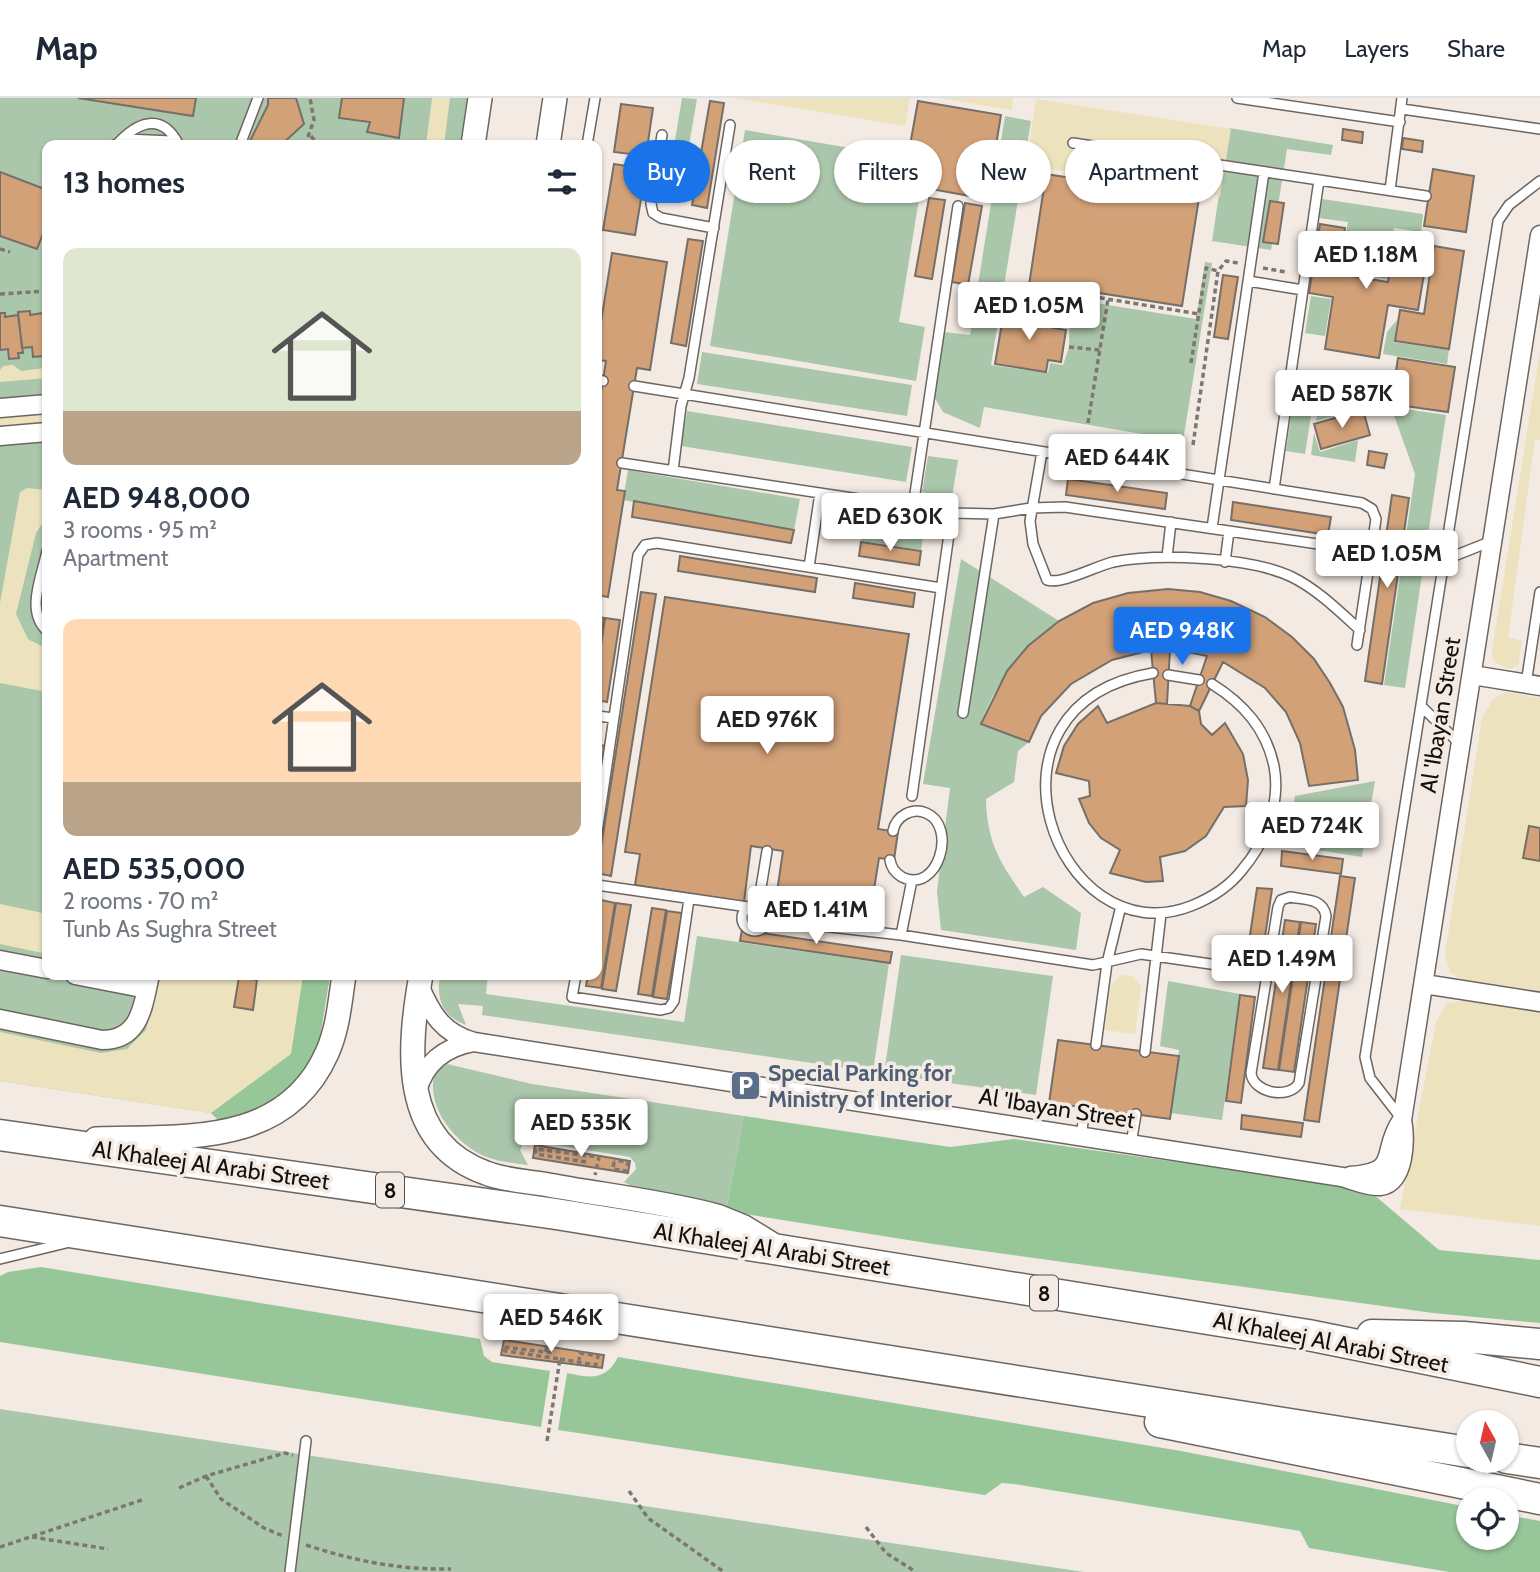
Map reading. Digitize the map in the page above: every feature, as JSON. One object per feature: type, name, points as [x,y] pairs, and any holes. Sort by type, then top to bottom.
[{"type":"highway","name":"Al Khaleej Al Arabi Street","points":[[0,1135],[543,1212],[780,1250],[1308,1335],[1540,1382]]},
{"type":"highway","points":[[0,1221],[1456,1450]]},
{"type":"highway","points":[[1308,1335],[1422,1335],[1540,1344]]},
{"type":"highway","points":[[1088,1393],[1128,1411],[1177,1427],[1540,1499]]},
{"type":"highway","points":[[1519,1460],[1540,1463]]},
{"type":"street","points":[[474,140],[480,98]]},
{"type":"street","points":[[549,140],[555,98]]},
{"type":"street","name":"Al 'Ibayan Street","points":[[420,980],[429,1008],[443,1026],[463,1039],[474,1042],[1342,1177],[1373,1174],[1383,1168],[1389,1156],[1393,1136],[1402,1120],[1492,541],[1536,284],[1540,235]]},
{"type":"street","points":[[0,408],[42,404]]},
{"type":"street","points":[[0,436],[42,432]]},
{"type":"street","points":[[1472,675],[1533,685]]},
{"type":"street","points":[[0,960],[42,968]]},
{"type":"street","points":[[0,1019],[110,1040],[125,1035],[137,1025],[148,982],[127,980]]},
{"type":"street","points":[[41,1140],[224,1133],[250,1126],[274,1114],[295,1097],[313,1077],[326,1054],[335,1029],[343,980]]},
{"type":"street","points":[[420,980],[412,1043],[416,1094],[426,1121],[442,1143],[463,1162],[488,1174],[703,1213],[744,1227],[780,1250]]},
{"type":"street","points":[[1424,984],[1540,1002]]},
{"type":"street","name":"Al 'Ibayan Street","points":[[416,1094],[426,1069],[436,1058],[447,1050],[474,1042]]},
{"type":"lane","points":[[242,140],[258,98]]},
{"type":"lane","points":[[588,140],[595,98]]},
{"type":"lane","points":[[1237,98],[1400,122]]},
{"type":"lane","points":[[1390,190],[1402,98]]},
{"type":"lane","points":[[1402,109],[1540,129]]},
{"type":"lane","points":[[120,140],[132,128],[154,123],[167,128],[175,140]]},
{"type":"lane","points":[[673,471],[730,125]]},
{"type":"lane","points":[[662,135],[651,204],[653,213],[661,218],[713,228]]},
{"type":"lane","points":[[1223,166],[1426,196]]},
{"type":"lane","points":[[1212,528],[1264,172]]},
{"type":"lane","points":[[1274,489],[1319,180]]},
{"type":"lane","points":[[1402,1120],[1370,1078],[1364,1057],[1498,220],[1509,205],[1540,181]]},
{"type":"lane","points":[[913,507],[958,206]]},
{"type":"lane","points":[[1248,281],[1303,290]]},
{"type":"lane","points":[[634,386],[1367,505],[1376,519],[1357,645]]},
{"type":"lane","points":[[1042,452],[1031,508],[1033,544],[1044,577],[1051,581],[1113,562],[1167,557],[1225,562],[1266,569],[1292,577],[1323,598],[1360,629]]},
{"type":"lane","points":[[622,463],[952,513],[994,514],[1031,508],[1065,507],[1372,552]]},
{"type":"lane","points":[[809,567],[820,493]]},
{"type":"lane","points":[[912,796],[952,513]]},
{"type":"lane","points":[[963,713],[994,514]]},
{"type":"lane","points":[[1167,557],[1171,522]]},
{"type":"lane","points":[[1225,562],[1229,531]]},
{"type":"lane","points":[[1444,560],[1492,541]]},
{"type":"lane","points":[[602,798],[638,555],[645,545],[657,543],[941,588]]},
{"type":"lane","points":[[42,574],[35,605],[42,626]]},
{"type":"lane","points":[[1533,685],[1540,592]]},
{"type":"lane","points":[[1153,673],[1111,683],[1077,708],[1053,743],[1046,763],[1046,806],[1060,847],[1086,882],[1132,911],[1161,914],[1203,901],[1237,877],[1260,843],[1273,809],[1275,771],[1264,736],[1242,706],[1212,684]]},
{"type":"lane","points":[[1168,675],[1199,680]]},
{"type":"lane","points":[[1421,706],[1461,745]]},
{"type":"lane","points":[[602,717],[614,718]]},
{"type":"lane","points":[[890,860],[897,873],[912,880],[928,875],[934,869],[942,836],[941,828],[930,815],[915,811],[899,818],[893,831]]},
{"type":"lane","points":[[767,850],[753,906],[744,911],[743,923],[751,931],[763,929],[769,920]]},
{"type":"lane","points":[[901,935],[912,880]]},
{"type":"lane","points":[[602,887],[764,908],[769,920]]},
{"type":"lane","points":[[1290,897],[1322,905],[1326,916],[1299,1083],[1296,1088],[1286,1093],[1261,1088],[1252,1079],[1266,972],[1281,901],[1290,897]]},
{"type":"lane","points":[[575,980],[572,997],[661,1010],[669,1008],[674,1001],[689,899]]},
{"type":"lane","points":[[1096,1045],[1107,963],[1121,906]]},
{"type":"lane","points":[[1145,1052],[1161,914]]},
{"type":"lane","points":[[769,920],[901,935],[1093,965],[1133,955],[1158,956],[1266,972]]},
{"type":"lane","points":[[1081,1136],[1085,1108]]},
{"type":"lane","points":[[1131,1144],[1136,1114]]},
{"type":"lane","points":[[0,1258],[101,1237]]},
{"type":"lane","points":[[290,1572],[306,1441]]},
{"type":"path","points":[[308,140],[314,120],[310,98]]},
{"type":"path","points":[[310,135],[314,140]]},
{"type":"path","points":[[0,249],[10,252]]},
{"type":"path","points":[[1193,446],[1218,271],[1226,261],[1305,275]]},
{"type":"path","points":[[1191,363],[1206,268],[1218,271]]},
{"type":"path","points":[[0,294],[42,291]]},
{"type":"path","points":[[1083,295],[1199,314]]},
{"type":"path","points":[[1088,423],[1108,299]]},
{"type":"path","points":[[1069,347],[1100,350]]},
{"type":"path","points":[[586,1162],[538,1154],[535,1149],[599,1157],[594,1181]]},
{"type":"path","points":[[553,1353],[506,1345],[503,1348],[597,1365],[598,1356],[580,1353],[579,1360]]},
{"type":"path","points":[[547,1441],[560,1359]]},
{"type":"path","points":[[179,1488],[206,1476],[285,1453],[306,1457]]},
{"type":"path","points":[[206,1476],[221,1499],[264,1528],[294,1541],[350,1560],[409,1570],[451,1569]]},
{"type":"path","points":[[629,1491],[648,1518],[724,1572]]},
{"type":"path","points":[[0,1547],[142,1500]]},
{"type":"path","points":[[866,1527],[886,1553],[916,1572]]},
{"type":"path","points":[[30,1537],[108,1549]]},
{"type":"green space","points":[[0,98],[467,98],[461,140],[42,140],[42,980],[329,980],[320,1037],[223,1124],[211,1113],[0,1081]]},
{"type":"green space","points":[[682,98],[697,99],[690,140],[675,140]]},
{"type":"green space","points":[[1005,116],[1031,121],[1028,140],[1001,140]]},
{"type":"green space","points":[[1229,128],[1333,145],[1331,155],[1287,149],[1271,250],[1212,241],[1218,203],[1223,203],[1223,168]]},
{"type":"green space","points":[[745,130],[804,140],[743,140]]},
{"type":"green space","points":[[820,143],[834,145],[834,203],[918,203],[899,322],[925,327],[916,381],[710,346],[733,203],[820,203]]},
{"type":"green space","points":[[1322,199],[1423,214],[1421,232],[1394,228],[1387,279],[1340,272],[1348,222],[1319,218]]},
{"type":"green space","points":[[991,203],[1018,203],[991,365],[1048,373],[1050,363],[1063,365],[1069,347],[1070,299],[1196,319],[1205,262],[1212,263],[1183,441],[984,407],[980,428],[943,412],[933,395],[944,332],[970,335]]},
{"type":"green space","points":[[1311,296],[1331,299],[1325,336],[1305,333]]},
{"type":"green space","points":[[1397,320],[1394,342],[1449,350],[1447,364],[1383,354],[1387,332]]},
{"type":"green space","points":[[702,352],[912,385],[907,416],[697,384]]},
{"type":"green space","points":[[1296,381],[1316,384],[1305,454],[1286,451]]},
{"type":"green space","points":[[1322,388],[1365,394],[1363,407],[1316,421]]},
{"type":"green space","points":[[1391,407],[1446,415],[1405,688],[1384,685],[1415,474]]},
{"type":"green space","points":[[687,411],[912,447],[906,482],[681,446]]},
{"type":"green space","points":[[1314,433],[1320,452],[1358,440],[1355,462],[1311,455]]},
{"type":"green space","points":[[928,456],[958,460],[952,497],[922,492]]},
{"type":"green space","points":[[628,470],[800,499],[794,530],[623,500]]},
{"type":"green space","points":[[866,514],[925,523],[921,550],[861,541]]},
{"type":"green space","points":[[961,559],[1059,621],[1012,666],[987,707],[981,723],[1029,742],[1018,751],[1014,782],[986,799],[989,828],[996,851],[1024,897],[1043,887],[1081,913],[1076,950],[941,930],[937,891],[950,788],[923,784]]},
{"type":"green space","points":[[1375,781],[1362,857],[1318,850],[1290,824],[1295,796]]},
{"type":"green space","points":[[697,936],[889,964],[873,1072],[482,1015],[483,1006],[458,1004],[466,1025],[451,1017],[442,1006],[440,980],[487,980],[486,994],[684,1022]]},
{"type":"green space","points":[[901,955],[1053,976],[1036,1095],[884,1074]]},
{"type":"green space","points":[[302,980],[329,980],[320,1037],[309,1066],[280,1101],[223,1124],[211,1113],[291,1054]]},
{"type":"green space","points":[[1168,981],[1240,994],[1222,1120],[1170,1113],[1179,1050],[1160,1046]]},
{"type":"green space","points":[[447,1064],[532,1084],[744,1116],[726,1211],[653,1199],[624,1182],[636,1169],[630,1157],[530,1141],[523,1144],[520,1150],[528,1165],[484,1156],[452,1132],[438,1109],[433,1085],[435,1072]]},
{"type":"green space","points":[[744,1116],[950,1147],[1014,1139],[1367,1189],[1439,1250],[1540,1260],[1540,1323],[1433,1313],[933,1244],[726,1211]]},
{"type":"green space","points":[[41,1267],[480,1339],[484,1356],[492,1362],[550,1371],[541,1427],[0,1342],[0,1276],[8,1272]]},
{"type":"green space","points":[[618,1357],[1181,1451],[1456,1505],[1456,1550],[1519,1550],[1519,1517],[1540,1521],[1540,1572],[1449,1572],[1309,1548],[1300,1531],[1014,1484],[1002,1483],[985,1495],[558,1430],[567,1373],[597,1376],[613,1365]]},
{"type":"green space","points":[[0,1409],[1084,1572],[0,1572]]},
{"type":"sand","points":[[432,98],[450,98],[445,140],[427,140]]},
{"type":"sand","points":[[734,98],[910,98],[905,126]]},
{"type":"sand","points":[[940,98],[1013,98],[1012,110]]},
{"type":"sand","points":[[1036,99],[1231,129],[1223,178],[1223,140],[1065,140],[1065,171],[1051,169],[1051,140],[1030,140]]},
{"type":"sand","points":[[1540,351],[1540,440],[1535,439],[1508,637],[1522,641],[1518,666],[1508,669],[1494,662],[1492,651]]},
{"type":"sand","points":[[13,365],[21,371],[42,368],[42,378],[0,382],[0,370],[3,366]]},
{"type":"sand","points":[[42,413],[42,424],[0,428],[0,417]]},
{"type":"sand","points":[[27,488],[42,490],[42,524],[36,533],[16,614],[28,639],[42,646],[42,691],[0,683],[0,603],[20,492]]},
{"type":"sand","points":[[1506,692],[1540,698],[1540,991],[1460,979],[1450,972],[1445,954],[1482,718],[1493,699]]},
{"type":"sand","points":[[0,904],[42,913],[42,953],[0,944]]},
{"type":"sand","points":[[1121,975],[1132,976],[1141,987],[1135,1034],[1105,1030],[1111,986]]},
{"type":"sand","points":[[158,980],[302,980],[291,1054],[211,1113],[0,1081],[0,1032],[101,1053],[127,1049],[146,1030]]},
{"type":"sand","points":[[1469,1000],[1540,1012],[1540,1226],[1400,1209],[1436,1022],[1447,1003]]},
{"type":"building","points":[[78,98],[196,98],[193,116]]},
{"type":"building","points":[[268,98],[296,98],[304,124],[286,140],[250,140],[268,105]]},
{"type":"building","points":[[342,98],[404,98],[399,138],[367,132],[370,122],[339,118]]},
{"type":"building","points":[[710,101],[724,103],[710,189],[710,140],[703,140]]},
{"type":"building","points":[[918,101],[1001,115],[997,140],[956,140],[956,193],[942,191],[942,140],[911,140]]},
{"type":"building","points":[[621,104],[653,108],[648,140],[623,140],[623,153],[614,152]]},
{"type":"building","points":[[1343,129],[1363,132],[1362,143],[1342,140]]},
{"type":"building","points":[[1403,138],[1423,141],[1422,152],[1402,149]]},
{"type":"building","points":[[614,164],[623,165],[623,203],[640,203],[635,235],[603,230]]},
{"type":"building","points":[[1433,169],[1474,176],[1466,232],[1424,226]]},
{"type":"building","points":[[0,172],[42,188],[42,236],[37,249],[0,236]]},
{"type":"building","points":[[1051,175],[1065,177],[1065,203],[1198,203],[1182,306],[1067,288],[1065,304],[1027,298],[1042,203],[1051,203]]},
{"type":"building","points":[[942,200],[945,200],[932,279],[915,276],[928,203],[942,203]]},
{"type":"building","points":[[1270,201],[1284,203],[1278,244],[1263,242]]},
{"type":"building","points":[[692,203],[708,203],[707,208]]},
{"type":"building","points":[[965,203],[982,206],[968,285],[952,282]]},
{"type":"building","points":[[1320,224],[1345,228],[1338,274],[1388,282],[1395,232],[1430,238],[1418,310],[1388,305],[1379,358],[1325,349],[1333,297],[1309,293]]},
{"type":"building","points":[[688,239],[703,241],[686,346],[671,343]]},
{"type":"building","points":[[1434,246],[1464,251],[1449,349],[1395,341],[1400,310],[1424,314]]},
{"type":"building","points":[[612,253],[667,262],[650,370],[637,368],[617,490],[625,491],[608,597],[602,596],[602,386],[606,361],[602,361],[602,316]]},
{"type":"building","points":[[1223,275],[1238,277],[1228,339],[1214,337]]},
{"type":"building","points":[[30,311],[30,315],[42,313],[42,356],[33,357],[32,347],[22,348],[18,312]]},
{"type":"building","points":[[1004,311],[1055,318],[1053,328],[1066,330],[1061,362],[1048,360],[1046,372],[995,364]]},
{"type":"building","points":[[0,313],[5,313],[5,317],[18,315],[23,353],[18,353],[19,358],[9,359],[8,349],[0,350]]},
{"type":"building","points":[[1398,358],[1455,367],[1448,412],[1391,404]]},
{"type":"building","points":[[1363,410],[1370,435],[1321,449],[1314,424]]},
{"type":"building","points":[[1369,451],[1387,454],[1384,468],[1367,465]]},
{"type":"building","points":[[1068,479],[1167,493],[1165,509],[1066,495]]},
{"type":"building","points":[[1392,495],[1409,498],[1382,684],[1365,681]]},
{"type":"building","points":[[634,501],[794,530],[791,543],[632,517]]},
{"type":"building","points":[[1233,502],[1331,517],[1328,535],[1231,520]]},
{"type":"building","points":[[861,542],[921,551],[919,565],[859,556]]},
{"type":"building","points":[[680,556],[817,578],[815,592],[678,571]]},
{"type":"building","points":[[855,583],[915,593],[913,607],[853,598]]},
{"type":"building","points":[[1168,589],[1200,592],[1231,601],[1265,617],[1292,637],[1314,659],[1343,707],[1355,750],[1358,780],[1309,786],[1300,743],[1286,712],[1265,688],[1223,662],[1199,711],[1190,706],[1207,656],[1183,651],[1170,650],[1167,704],[1156,703],[1151,650],[1112,660],[1071,684],[1041,716],[1029,742],[981,724],[1007,671],[1028,646],[1059,621],[1093,603],[1128,593]]},
{"type":"building","points":[[641,592],[656,594],[611,876],[602,874],[602,841]]},
{"type":"building","points":[[665,597],[909,634],[878,829],[898,832],[894,860],[879,858],[869,921],[775,906],[783,851],[751,846],[744,902],[635,885],[640,854],[625,852]]},
{"type":"building","points":[[605,618],[620,620],[607,702],[602,701],[602,639]]},
{"type":"building","points":[[1156,703],[1190,706],[1199,711],[1201,724],[1212,735],[1225,723],[1243,754],[1248,780],[1246,806],[1224,807],[1206,836],[1185,851],[1160,857],[1163,881],[1146,882],[1110,873],[1120,850],[1101,838],[1089,823],[1079,799],[1090,796],[1089,781],[1056,773],[1064,746],[1078,724],[1098,706],[1107,723]]},
{"type":"building","points":[[1529,826],[1540,828],[1540,861],[1523,858]]},
{"type":"building","points":[[1282,851],[1343,859],[1341,874],[1281,866]]},
{"type":"building","points":[[1340,876],[1355,878],[1319,1122],[1304,1120]]},
{"type":"building","points":[[1257,888],[1272,889],[1264,944],[1249,942]]},
{"type":"building","points":[[602,900],[615,903],[601,988],[586,986],[587,980],[602,980]]},
{"type":"building","points":[[616,903],[631,905],[616,991],[602,989]]},
{"type":"building","points":[[652,908],[666,910],[652,996],[638,994]]},
{"type":"building","points":[[667,911],[682,913],[667,999],[653,997]]},
{"type":"building","points":[[1285,920],[1300,922],[1278,1070],[1263,1068]]},
{"type":"building","points":[[1301,922],[1316,924],[1294,1072],[1279,1070]]},
{"type":"building","points":[[742,930],[892,952],[890,963],[740,941]]},
{"type":"building","points":[[238,980],[257,980],[253,1010],[234,1007]]},
{"type":"building","points":[[1240,995],[1255,997],[1241,1103],[1226,1101]]},
{"type":"building","points":[[1058,1040],[1179,1056],[1170,1119],[1049,1103]]},
{"type":"building","points":[[1242,1115],[1303,1123],[1301,1137],[1241,1129]]},
{"type":"building","points":[[535,1145],[630,1161],[628,1173],[533,1158]]},
{"type":"building","points":[[504,1340],[604,1355],[602,1368],[501,1355]]},
{"type":"place","name":"Special Parking for Ministry of Interior","points":[[745,1086]]}]
